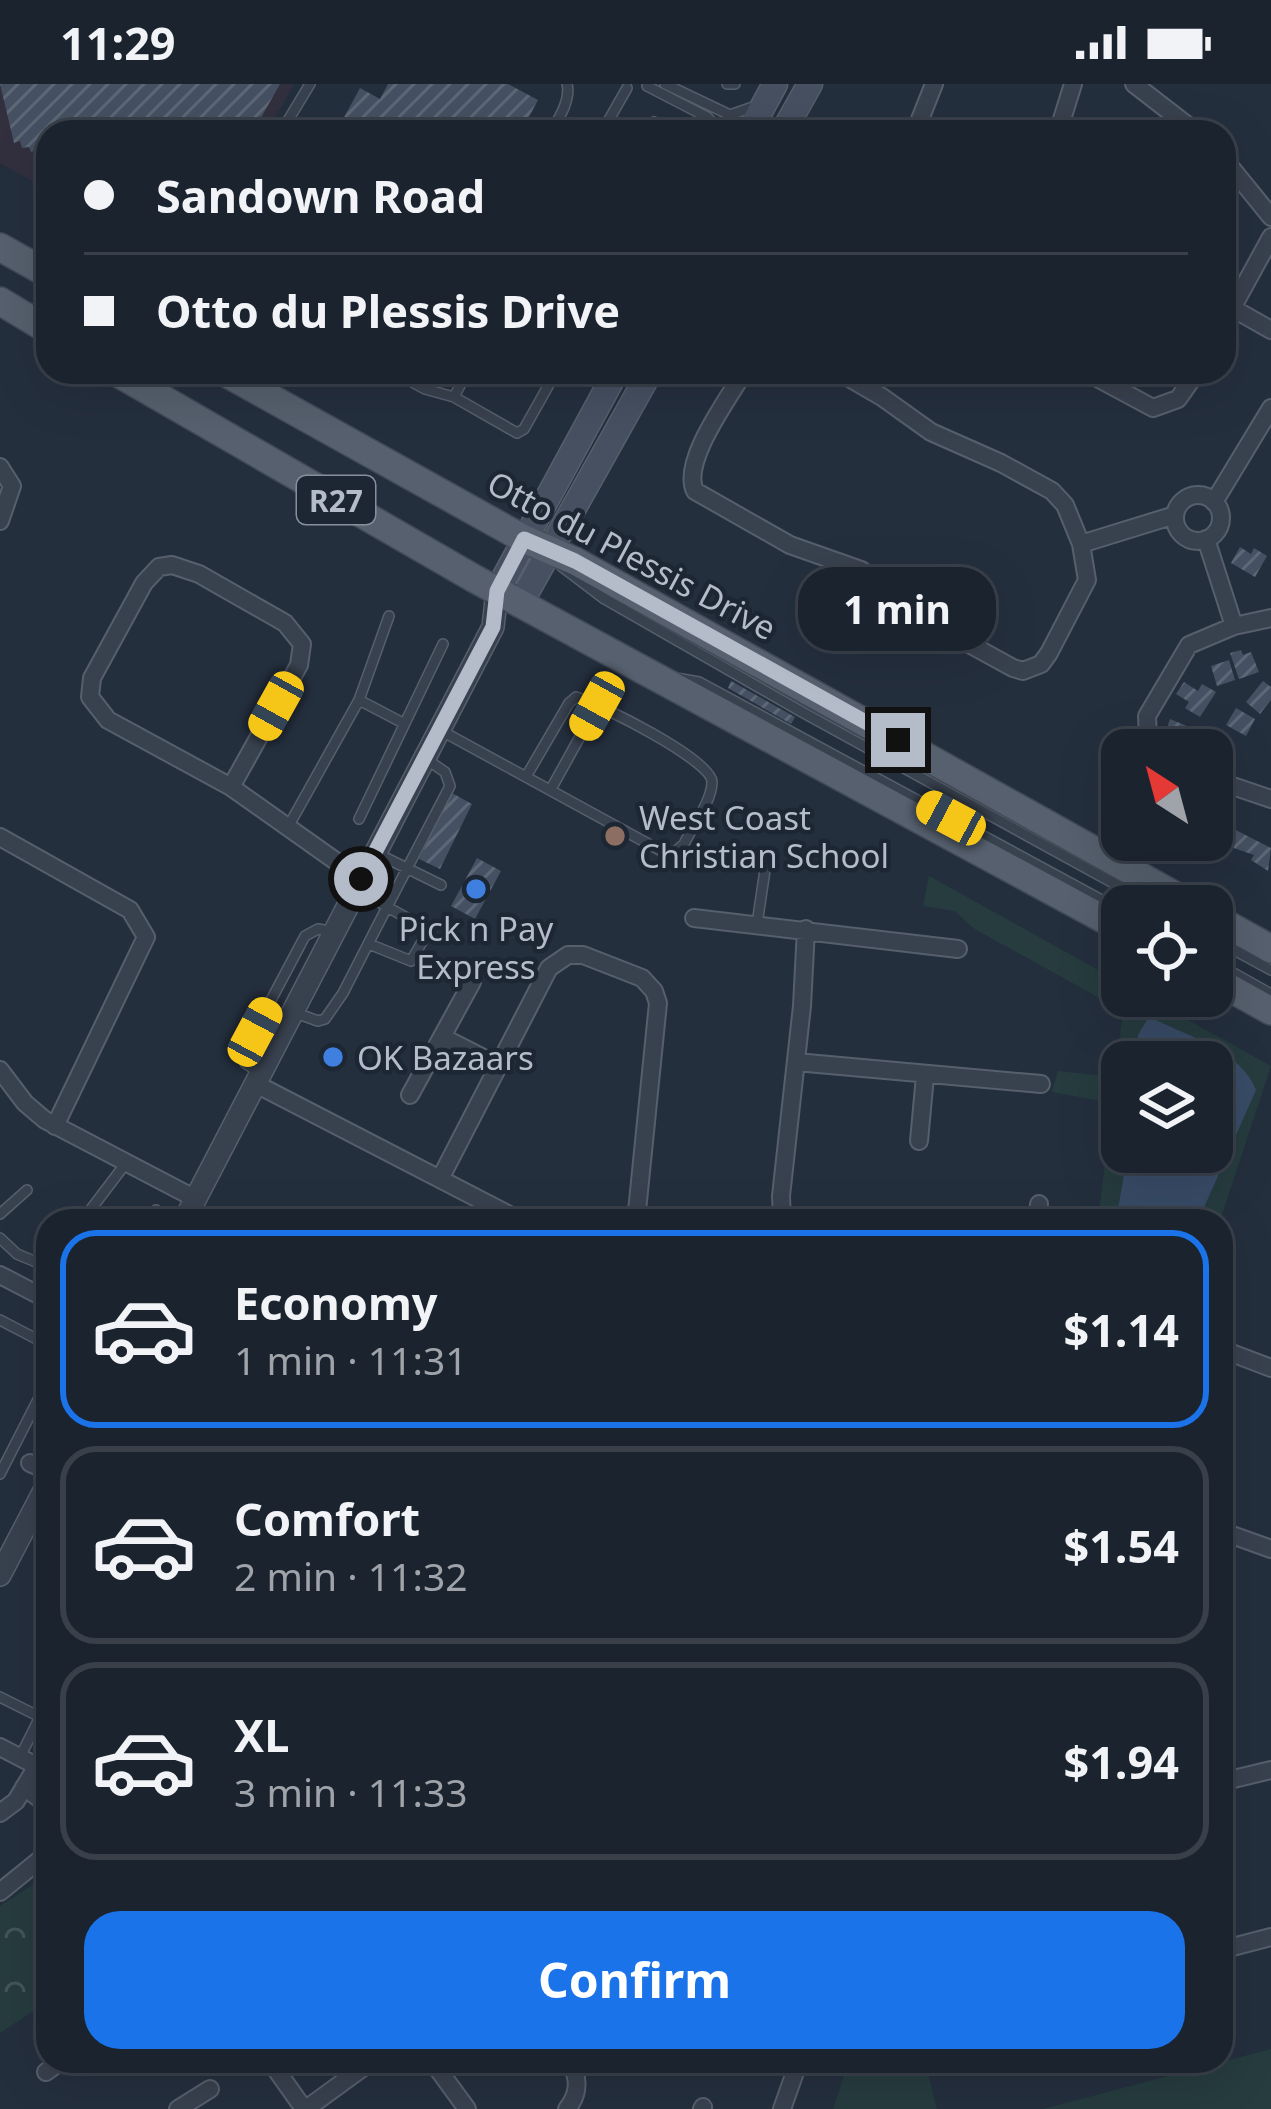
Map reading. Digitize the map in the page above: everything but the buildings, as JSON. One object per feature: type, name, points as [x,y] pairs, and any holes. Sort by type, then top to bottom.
[{"type":"main road","points":[[790,120],[810,84]]},
{"type":"main road","points":[[756,120],[774,87]]},
{"type":"main road","points":[[0,247],[36,267]]},
{"type":"main road","points":[[0,301],[36,323]]},
{"type":"main road","name":"R27","points":[[137,384],[508,598],[1101,918]]},
{"type":"main road","name":"Otto du Plessis Drive","points":[[246,384],[537,546],[575,561],[1156,885]]},
{"type":"main road","points":[[537,546],[611,384]]},
{"type":"main road","points":[[508,598],[642,384]]},
{"type":"main road","points":[[1233,928],[1271,950]]},
{"type":"main road","points":[[1233,990],[1271,1011]]},
{"type":"street","points":[[920,120],[934,84]]},
{"type":"street","points":[[1062,120],[1073,84]]},
{"type":"street","points":[[1134,84],[1180,120]]},
{"type":"street","points":[[1236,174],[1271,217]]},
{"type":"street","points":[[1236,297],[1271,237]]},
{"type":"street","points":[[1236,316],[1271,330]]},
{"type":"street","points":[[737,384],[694,462],[691,483],[695,491],[790,545],[861,570],[951,634],[1013,668],[1023,671],[1041,664],[1084,590],[1087,570],[1065,505],[1052,491],[931,432],[859,384]]},
{"type":"street","points":[[1109,384],[1154,408],[1178,399],[1189,384]]},
{"type":"street","points":[[1214,502],[1271,408]]},
{"type":"street","points":[[0,467],[12,486],[0,521]]},
{"type":"street","points":[[1081,544],[1175,515],[1190,496],[1214,502]]},
{"type":"street","points":[[1207,539],[1221,518],[1214,502]]},
{"type":"street","points":[[1175,515],[1184,536],[1207,539]]},
{"type":"street","points":[[1207,539],[1234,626]]},
{"type":"street","points":[[231,787],[299,665],[302,644],[285,622],[199,574],[172,565],[159,567],[144,583],[92,678],[90,697],[108,720],[231,787],[361,879]]},
{"type":"street","points":[[191,1209],[508,598]]},
{"type":"street","points":[[1148,729],[1148,716],[1182,654],[1196,639],[1271,618]]},
{"type":"street","points":[[1233,786],[1271,799]]},
{"type":"street","points":[[0,837],[130,910],[146,937],[55,1126]]},
{"type":"street","points":[[694,918],[958,949]]},
{"type":"street","points":[[782,1209],[806,928]]},
{"type":"street","points":[[440,1179],[549,968],[561,958],[583,955],[650,983],[659,1016],[637,1209]]},
{"type":"street","points":[[410,1095],[472,982]]},
{"type":"street","points":[[442,1037],[500,1066]]},
{"type":"street","points":[[796,1062],[1041,1084]]},
{"type":"street","points":[[0,1070],[25,1103],[55,1126],[196,1199]]},
{"type":"street","points":[[919,1141],[926,1076]]},
{"type":"street","points":[[258,1079],[497,1209]]},
{"type":"street","points":[[0,1275],[36,1294]]},
{"type":"street","points":[[1233,1354],[1271,1368]]},
{"type":"street","points":[[0,1575],[36,1506]]},
{"type":"street","points":[[1233,1536],[1271,1549]]},
{"type":"street","points":[[0,1747],[35,1765],[9,1808],[0,1813]]},
{"type":"street","points":[[1233,1779],[1271,1770]]},
{"type":"street","points":[[24,1787],[36,1796]]},
{"type":"street","points":[[0,1892],[36,1863]]},
{"type":"street","points":[[1233,1947],[1271,1937]]},
{"type":"street","points":[[279,2073],[305,2109],[355,2073]]},
{"type":"street","points":[[442,2073],[467,2109]]},
{"type":"street","points":[[567,2109],[578,2082],[575,2073]]},
{"type":"street","points":[[782,2109],[795,2073]]},
{"type":"street","points":[[178,2109],[210,2089]]},
{"type":"lane","points":[[288,120],[310,84]]},
{"type":"lane","points":[[556,120],[569,90],[567,84]]},
{"type":"lane","points":[[665,84],[730,115],[744,112],[774,87]]},
{"type":"lane","points":[[608,120],[625,86],[648,85],[710,120]]},
{"type":"lane","points":[[416,384],[454,397],[517,433],[524,429],[549,384]]},
{"type":"lane","points":[[454,397],[461,384]]},
{"type":"lane","points":[[537,546],[603,598],[1117,885]]},
{"type":"lane","points":[[289,827],[359,700],[389,616]]},
{"type":"lane","points":[[359,819],[443,644]]},
{"type":"lane","points":[[659,681],[699,682],[1101,900]]},
{"type":"lane","points":[[440,730],[665,853],[684,844],[711,789],[709,771],[685,753],[580,697],[572,699],[527,775]]},
{"type":"lane","points":[[359,700],[403,723]]},
{"type":"lane","points":[[551,789],[597,706]]},
{"type":"lane","points":[[266,1010],[317,1021],[325,1018],[370,944],[451,784],[426,758]]},
{"type":"lane","points":[[376,853],[441,885]]},
{"type":"lane","points":[[758,924],[765,870]]},
{"type":"lane","points":[[361,879],[373,898],[420,925],[426,935],[411,961],[370,944]]},
{"type":"lane","points":[[258,1079],[243,1057],[266,1010],[305,936],[314,931],[333,932]]},
{"type":"lane","points":[[1233,949],[1271,970]]},
{"type":"lane","points":[[296,952],[320,962]]},
{"type":"lane","points":[[1233,973],[1271,994]]},
{"type":"lane","points":[[91,1209],[126,1162]]},
{"type":"lane","points":[[0,1214],[27,1190]]},
{"type":"lane","points":[[0,1238],[17,1254],[36,1260]]},
{"type":"lane","points":[[0,1320],[36,1339]]},
{"type":"lane","points":[[0,1474],[36,1403]]},
{"type":"lane","points":[[11,1451],[36,1465]]},
{"type":"lane","points":[[0,1696],[36,1715]]},
{"type":"shaded area","points":[[0,84],[294,84],[274,120],[36,120],[36,183],[0,163]]},
{"type":"green space","points":[[929,876],[1101,971],[1101,999],[973,928],[955,911],[923,906]]},
{"type":"green space","points":[[1122,1017],[1183,1017],[1226,1041],[1119,1041]]},
{"type":"green space","points":[[1233,1045],[1271,1066],[1224,1209],[1099,1209],[1104,1173],[1233,1173]]},
{"type":"green space","points":[[1058,1071],[1101,1076],[1101,1101],[1052,1092]]},
{"type":"green space","points":[[36,1883],[36,2009],[0,2033],[0,1906]]},
{"type":"green space","points":[[1271,2049],[1271,2109],[1043,2109],[1180,2073],[1233,2073],[1233,2059]]},
{"type":"green space","points":[[845,2073],[928,2073],[937,2109],[833,2109]]},
{"type":"water","points":[[1147,1020],[1156,1020],[1201,1041],[1138,1041]]},
{"type":"water","points":[[1233,1060],[1256,1090],[1233,1142]]},
{"type":"water","points":[[1124,1173],[1219,1173],[1203,1209],[1118,1209]]},
{"type":"place","name":"West Coast Christian School","points":[[615,836]]},
{"type":"place","name":"Pick n Pay Express","points":[[476,889]]},
{"type":"place","name":"OK Bazaars","points":[[333,1057]]},
{"type":"route","points":[[361,879],[493,627],[497,591],[524,539],[575,561],[898,740]]}]
